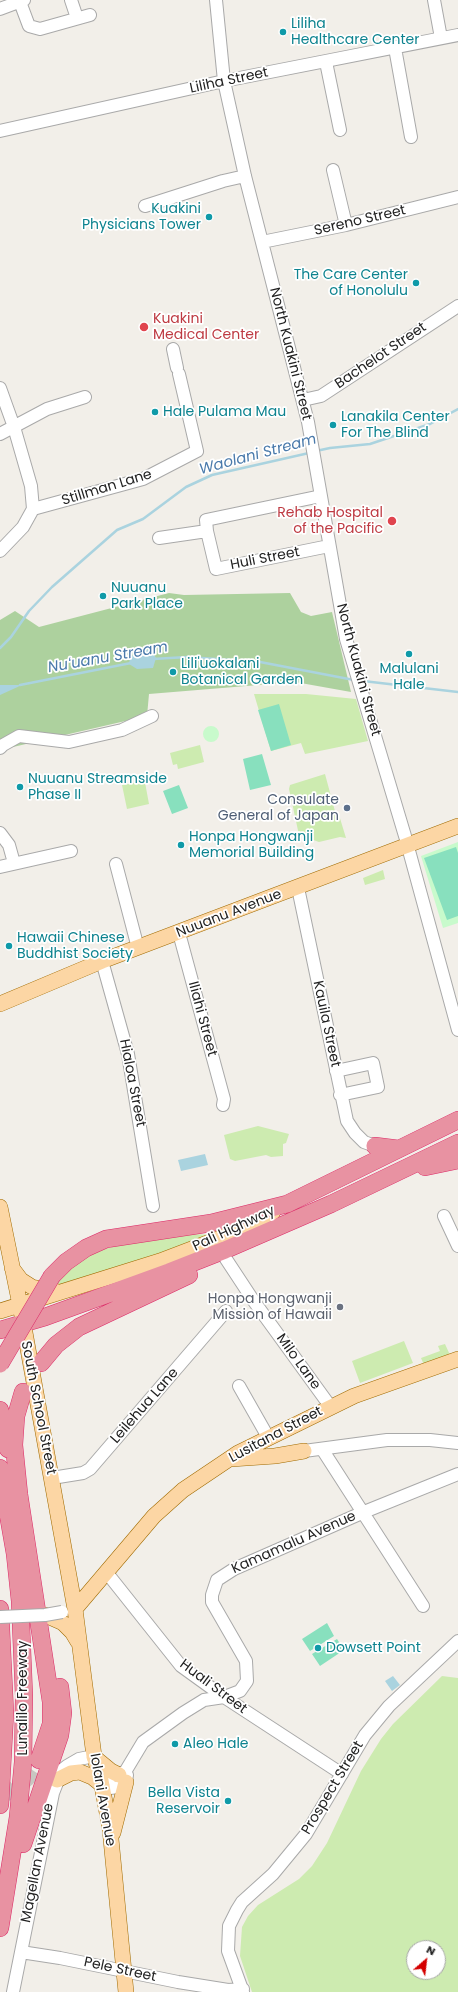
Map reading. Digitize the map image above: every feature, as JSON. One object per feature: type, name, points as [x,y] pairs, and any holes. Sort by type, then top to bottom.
[{"type":"highway","points":[[419,1139],[421,1131],[458,1113]]},
{"type":"highway","name":"Pali Highway","points":[[288,1204],[458,1120]]},
{"type":"highway","name":"Pali Highway","points":[[3,1329],[22,1322],[45,1317],[169,1272],[310,1212],[458,1143]]},
{"type":"highway","points":[[375,1146],[399,1149]]},
{"type":"highway","points":[[392,1175],[458,1160]]},
{"type":"highway","points":[[0,1364],[52,1276],[66,1262],[86,1248],[106,1239],[211,1223],[288,1204]]},
{"type":"highway","points":[[40,1363],[56,1345],[79,1327],[231,1265],[310,1212]]},
{"type":"highway","points":[[5,1906],[23,1843],[60,1734],[63,1713],[58,1677],[42,1614],[19,1494],[14,1445],[16,1416],[24,1392]]},
{"type":"highway","points":[[0,1410],[14,1480],[19,1494]]},
{"type":"highway","name":"Lunalilo Freeway","points":[[0,1468],[20,1601],[24,1696],[20,1798],[5,1906],[0,1928]]},
{"type":"highway","name":"Lunalilo Freeway","points":[[0,1609],[5,1690],[0,1805]]},
{"type":"highway","points":[[39,1760],[51,1724],[51,1702],[42,1614]]},
{"type":"highway","points":[[0,1751],[2,1783]]},
{"type":"main road","name":"Nuuanu Avenue","points":[[0,1004],[102,961],[298,888],[458,826]]},
{"type":"main road","name":"Pali Highway","points":[[9,1308],[160,1261],[223,1237],[288,1204]]},
{"type":"main road","name":"South School Street","points":[[0,1207],[11,1267],[9,1308],[22,1322],[52,1478],[66,1615]]},
{"type":"main road","points":[[11,1267],[21,1280],[36,1288],[50,1291],[76,1288]]},
{"type":"main road","name":"Lusitana Street","points":[[66,1615],[107,1573],[154,1516],[183,1490],[247,1447],[330,1406],[378,1386],[458,1359]]},
{"type":"main road","points":[[271,1435],[278,1445],[285,1449],[304,1451]]},
{"type":"main road","points":[[231,1458],[275,1456],[304,1451]]},
{"type":"main road","points":[[42,1614],[66,1615]]},
{"type":"main road","name":"Iolani Avenue","points":[[66,1615],[79,1644],[94,1756],[101,1782],[110,1838],[122,1970],[126,1992]]},
{"type":"main road","points":[[94,1756],[111,1772],[125,1774],[114,1831],[110,1838]]},
{"type":"main road","points":[[58,1780],[71,1772],[80,1772],[101,1782]]},
{"type":"street","points":[[71,0],[77,18]]},
{"type":"street","name":"North Kuakini Street","points":[[216,0],[224,81],[245,176],[303,400],[312,441],[346,639],[408,846],[458,1030]]},
{"type":"street","points":[[434,0],[441,38]]},
{"type":"street","points":[[0,9],[22,1],[29,26],[40,29],[90,15]]},
{"type":"street","name":"Liliha Street","points":[[0,131],[224,81],[458,35]]},
{"type":"street","points":[[395,48],[411,137]]},
{"type":"street","points":[[326,62],[340,130]]},
{"type":"street","points":[[333,170],[346,225]]},
{"type":"street","points":[[145,206],[245,176]]},
{"type":"street","name":"Sereno Street","points":[[262,242],[346,225],[458,197]]},
{"type":"street","name":"Bachelot Street","points":[[303,400],[321,396],[458,306]]},
{"type":"street","name":"Stillman Lane","points":[[33,509],[143,479],[197,451],[173,349]]},
{"type":"street","points":[[0,388],[14,427],[31,486],[33,509],[23,527],[0,550]]},
{"type":"street","points":[[0,434],[47,409],[85,397]]},
{"type":"street","points":[[159,538],[207,531],[206,520],[321,496]]},
{"type":"street","name":"Huli Street","points":[[207,531],[216,569],[330,546]]},
{"type":"street","points":[[0,748],[20,736],[69,742],[122,730],[152,716]]},
{"type":"street","points":[[0,833],[9,845],[14,863]]},
{"type":"street","points":[[0,867],[71,851]]},
{"type":"street","points":[[116,864],[138,948]]},
{"type":"street","name":"Kauila Street","points":[[298,888],[340,1095],[347,1121],[355,1133],[364,1142],[375,1146]]},
{"type":"street","name":"Iliahi Street","points":[[179,932],[224,1099],[223,1105]]},
{"type":"street","name":"Hialoa Street","points":[[102,961],[128,1054],[153,1206]]},
{"type":"street","points":[[336,1071],[373,1063],[378,1087],[340,1095]]},
{"type":"street","points":[[444,1216],[458,1246]]},
{"type":"street","name":"Milo Lane","points":[[231,1265],[253,1300],[330,1406]]},
{"type":"street","name":"Leilehua Lane","points":[[52,1478],[83,1473],[90,1469],[226,1311]]},
{"type":"street","points":[[239,1386],[271,1435]]},
{"type":"street","points":[[304,1451],[387,1440],[430,1440],[458,1443]]},
{"type":"street","points":[[322,1449],[364,1512],[423,1606]]},
{"type":"street","name":"Kamamalu Avenue","points":[[125,1774],[143,1742],[183,1713],[204,1700],[224,1697],[240,1691],[247,1681],[246,1661],[212,1602],[212,1595],[217,1580],[234,1569],[364,1512],[458,1474]]},
{"type":"street","name":"Huali Street","points":[[107,1573],[180,1666],[224,1697],[342,1774]]},
{"type":"street","points":[[0,1617],[42,1614]]},
{"type":"street","name":"Prospect Street","points":[[243,1991],[228,1951],[228,1933],[232,1918],[242,1902],[273,1874],[306,1834],[365,1735],[389,1706],[458,1641]]},
{"type":"street","name":"Magellan Avenue","points":[[13,1992],[46,1818],[58,1780],[62,1770],[67,1766],[79,1759],[94,1756]]},
{"type":"street","points":[[101,1782],[110,1788],[118,1787],[125,1774]]},
{"type":"street","name":"Pele Street","points":[[20,1952],[122,1970],[178,1982],[243,1991]]},
{"type":"green space","name":"Lili'uokalani Botanical Garden","points":[[169,593],[184,595],[290,593],[301,612],[311,616],[332,612],[351,692],[295,682],[149,694],[147,716],[0,750],[0,620],[15,611],[39,627]]},
{"type":"green space","points":[[254,694],[306,694],[356,699],[368,741],[305,754],[301,743],[271,751]]},
{"type":"green space","points":[[279,704],[291,745],[271,751],[258,710]]},
{"type":"green space","points":[[211,726],[218,731],[219,734],[214,741],[211,742],[204,737],[203,734],[208,727]]},
{"type":"green space","points":[[200,745],[204,762],[178,769],[177,764],[173,765],[170,753]]},
{"type":"green space","points":[[262,754],[271,785],[250,790],[243,759]]},
{"type":"green space","points":[[325,774],[336,815],[339,815],[346,838],[340,837],[319,842],[299,835],[289,789],[290,785]]},
{"type":"green space","points":[[144,777],[149,804],[127,809],[122,785],[140,782],[140,778]]},
{"type":"green space","points":[[179,785],[188,808],[172,814],[163,791]]},
{"type":"green space","points":[[458,842],[458,923],[443,928],[421,856]]},
{"type":"green space","points":[[456,847],[458,853],[458,916],[447,920],[424,858]]},
{"type":"green space","points":[[383,870],[385,879],[365,885],[363,878]]},
{"type":"green space","points":[[258,1126],[289,1134],[286,1143],[283,1144],[283,1156],[271,1157],[266,1155],[235,1161],[230,1159],[224,1135]]},
{"type":"green space","points":[[193,1234],[212,1235],[204,1240],[51,1289],[76,1262],[102,1250],[115,1246]]},
{"type":"green space","points":[[404,1341],[413,1363],[360,1383],[352,1361]]},
{"type":"green space","points":[[445,1344],[450,1355],[424,1365],[421,1358],[440,1351],[438,1346]]},
{"type":"green space","points":[[327,1623],[334,1636],[310,1651],[302,1639]]},
{"type":"green space","points":[[337,1639],[344,1650],[320,1666],[312,1654]]},
{"type":"green space","points":[[442,1676],[458,1678],[458,1992],[252,1992],[240,1956],[242,1927],[248,1916],[258,1905],[299,1879],[312,1866],[327,1843],[361,1771],[381,1739],[393,1724]]},
{"type":"water","points":[[140,649],[148,650],[153,653],[156,658],[153,668],[137,669],[129,664],[130,658]]},
{"type":"water","points":[[0,685],[22,685],[0,695]]},
{"type":"water","points":[[205,1154],[208,1165],[181,1171],[178,1160]]},
{"type":"water","points":[[393,1676],[400,1685],[392,1691],[385,1681]]},
{"type":"waterway","name":"Waolani Stream","points":[[316,451],[370,444],[430,424],[458,409]]},
{"type":"waterway","name":"Waolani Stream","points":[[0,648],[11,637],[29,611],[52,587],[117,530],[143,519],[186,487],[212,475],[309,453]]},
{"type":"waterway","name":"Nuʻuanu Stream","points":[[153,659],[187,657],[260,662],[354,680]]},
{"type":"waterway","name":"Nuʻuanu Stream","points":[[20,685],[131,663]]},
{"type":"waterway","name":"Nuʻuanu Stream","points":[[363,681],[458,692]]},
{"type":"tunnel","points":[[0,1795],[11,1791],[27,1778],[39,1760]]},
{"type":"place","name":"Liliha Healthcare Center","points":[[283,32]]},
{"type":"place","name":"Kuakini Physicians Tower","points":[[209,217]]},
{"type":"place","name":"The Care Center of Honolulu","points":[[416,283]]},
{"type":"place","name":"Kuakini Medical Center","points":[[144,327]]},
{"type":"place","name":"Hale Pulama Mau","points":[[155,412]]},
{"type":"place","name":"Lanakila Center For The Blind","points":[[333,425]]},
{"type":"place","name":"Rehab Hospital of the Pacific","points":[[392,521]]},
{"type":"place","name":"Nuuanu Park Place","points":[[103,596]]},
{"type":"place","name":"Malulani Hale","points":[[409,654]]},
{"type":"place","name":"Lili'uokalani Botanical Garden","points":[[173,672]]},
{"type":"place","name":"Nuuanu Streamside Phase II","points":[[20,787]]},
{"type":"place","name":"Consulate General of Japan","points":[[347,808]]},
{"type":"place","name":"Honpa Hongwanji Memorial Building","points":[[181,845]]},
{"type":"place","name":"Hawaii Chinese Buddhist Society","points":[[9,946]]},
{"type":"place","name":"Honpa Hongwanji Mission of Hawaii","points":[[340,1307]]},
{"type":"place","name":"Dowsett Point","points":[[318,1648]]},
{"type":"place","name":"Aleo Hale","points":[[175,1744]]},
{"type":"place","name":"Bella Vista Reservoir","points":[[228,1801]]}]
